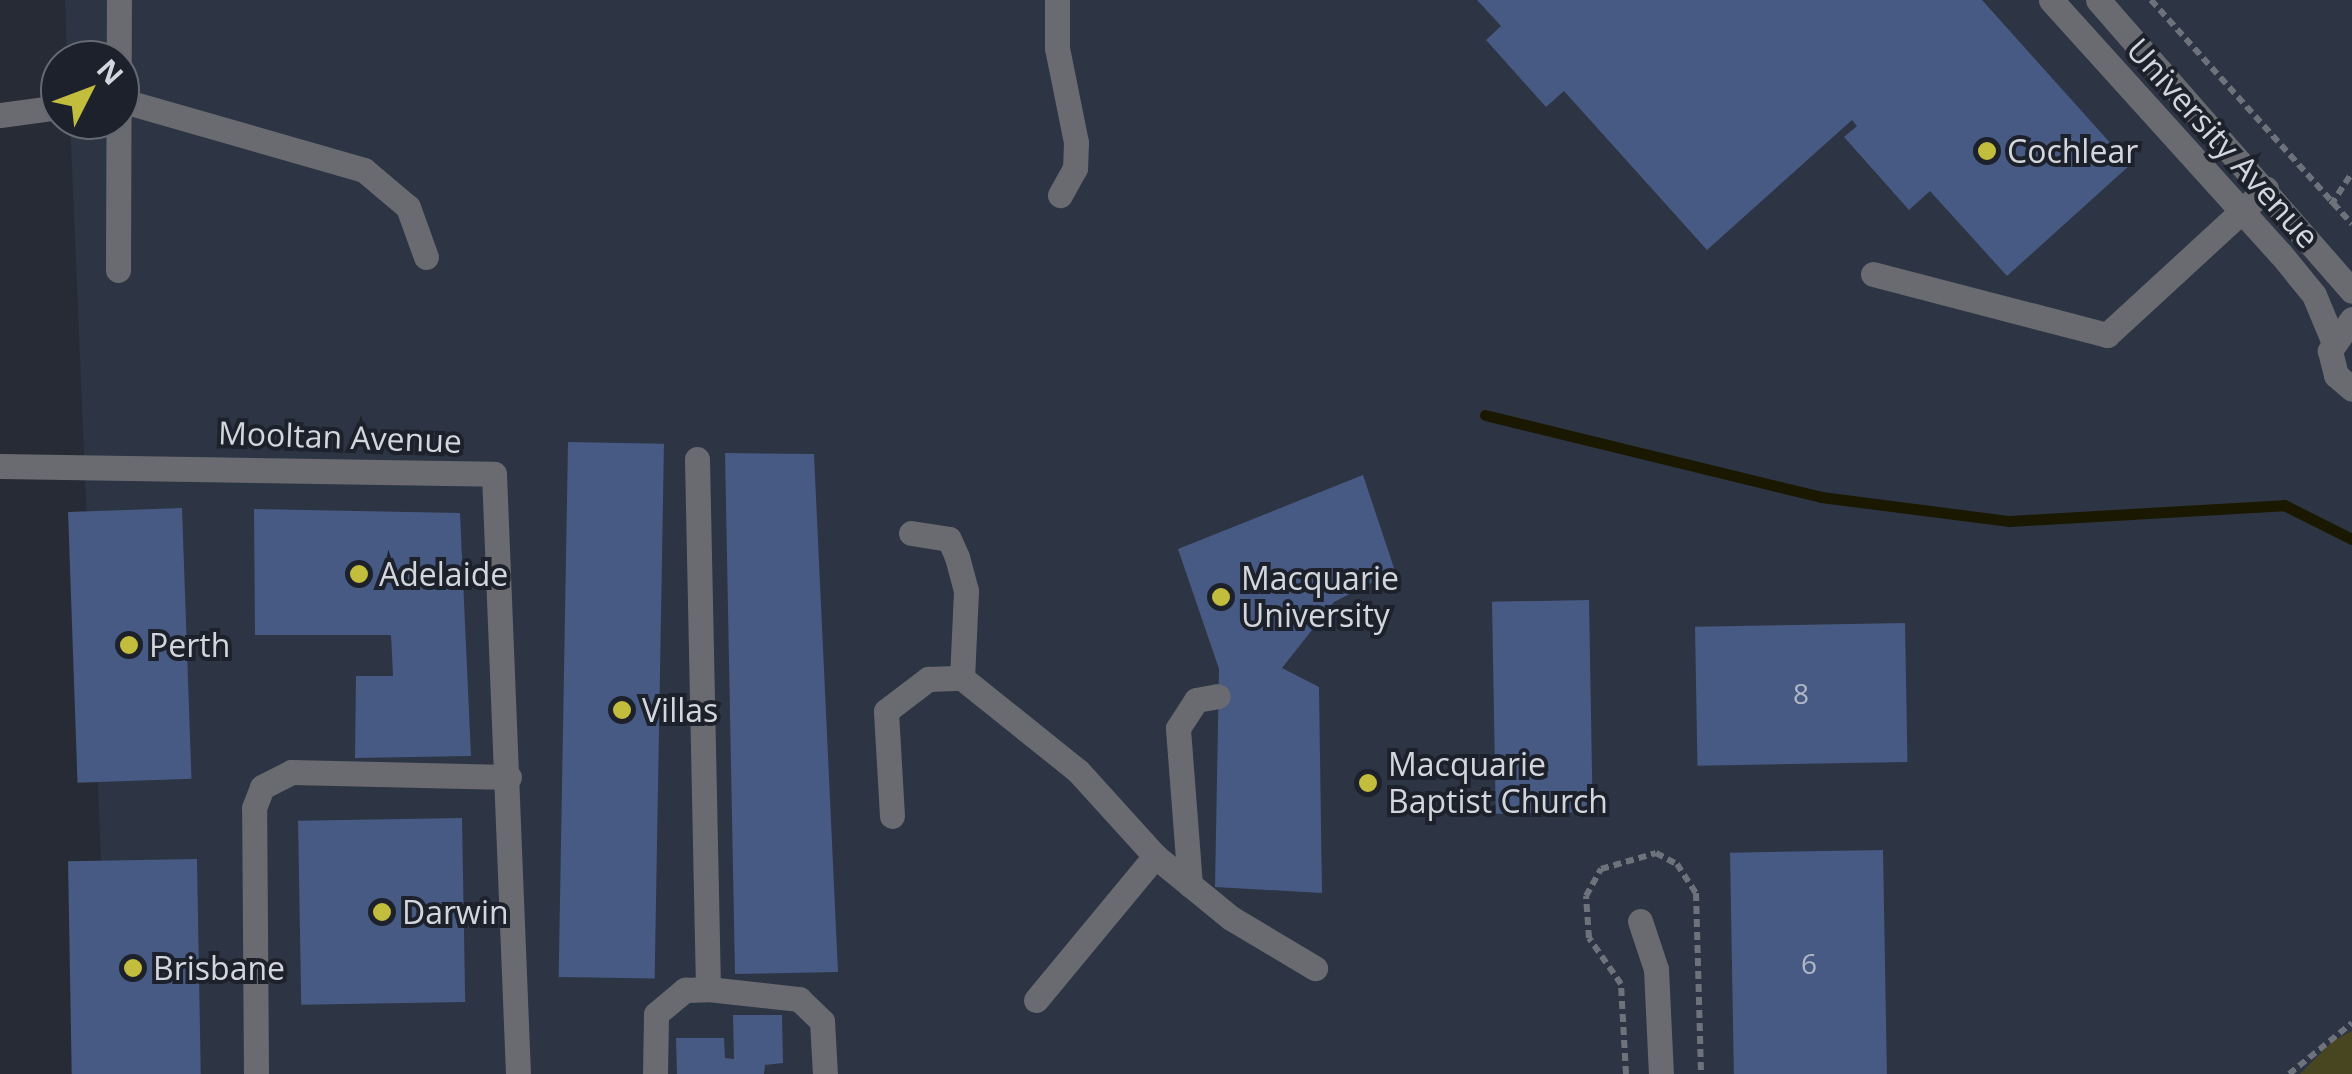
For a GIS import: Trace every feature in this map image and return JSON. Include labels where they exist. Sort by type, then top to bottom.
[{"type":"street","points":[[119,0],[120,40]]},
{"type":"street","points":[[1057,0],[1057,48],[1076,142],[1075,168],[1060,195]]},
{"type":"street","name":"University Avenue","points":[[2051,0],[2314,295],[2332,338],[2331,364],[2352,389]]},
{"type":"street","name":"University Avenue","points":[[2098,0],[2352,291]]},
{"type":"street","points":[[140,105],[364,170],[408,207],[426,257]]},
{"type":"street","points":[[0,115],[40,110]]},
{"type":"street","points":[[118,270],[120,140]]},
{"type":"street","points":[[1873,274],[2107,335],[2266,189]]},
{"type":"street","points":[[2332,338],[2352,319]]},
{"type":"street","points":[[696,459],[708,990]]},
{"type":"street","name":"Mooltan Avenue","points":[[0,466],[494,474],[518,1074]]},
{"type":"street","points":[[911,533],[949,539],[957,557],[966,590],[962,678]]},
{"type":"street","points":[[892,816],[886,711],[928,679],[962,678],[1078,771],[1156,856],[1190,885],[1315,968]]},
{"type":"street","points":[[1190,885],[1178,728],[1196,700],[1218,696]]},
{"type":"street","points":[[256,1074],[254,832],[262,787],[291,772],[509,778]]},
{"type":"street","points":[[1036,1000],[1156,856]]},
{"type":"street","points":[[1640,922],[1656,969],[1661,1074]]},
{"type":"street","points":[[656,1074],[656,1014],[686,990],[800,999],[822,1021],[825,1074]]},
{"type":"path","points":[[2151,0],[2352,224]]},
{"type":"path","points":[[2331,205],[2352,174]]},
{"type":"path","points":[[1626,1074],[1620,984],[1589,938],[1586,896],[1602,869],[1656,854],[1677,864],[1696,892],[1702,1074]]},
{"type":"path","points":[[2289,1074],[2352,1023]]},
{"type":"shaded area","name":"Macquarie University","points":[[65,0],[2352,0],[2352,1074],[110,1074],[71,140],[140,140],[140,40],[66,40]]},
{"type":"shaded area","points":[[2352,1031],[2352,1074],[2300,1074],[2333,1041]]},
{"type":"building","name":"Cochlear","points":[[1477,0],[1982,0],[2130,165],[2007,276],[1930,191],[1909,210],[1844,137],[1857,126],[1852,120],[1707,250],[1564,91],[1546,107],[1486,40],[1501,26]]},
{"type":"building","name":"Villas","points":[[568,442],[664,444],[655,979],[559,977]]},
{"type":"building","name":"Villas","points":[[725,453],[814,454],[838,972],[735,974]]},
{"type":"building","points":[[1363,475],[1395,571],[1334,602],[1282,668],[1319,687],[1322,893],[1215,887],[1219,669],[1178,549]]},
{"type":"building","name":"Perth","points":[[182,508],[191,779],[78,783],[68,512]]},
{"type":"building","name":"Adelaide","points":[[254,509],[460,513],[471,756],[355,758],[356,676],[393,676],[391,635],[255,635]]},
{"type":"building","points":[[1589,600],[1593,812],[1496,814],[1492,602]]},
{"type":"building","points":[[1905,623],[1907,762],[1697,766],[1695,627]]},
{"type":"building","name":"Darwin","points":[[462,818],[465,1002],[301,1005],[298,821]]},
{"type":"building","points":[[1883,850],[1887,1074],[1734,1074],[1730,853]]},
{"type":"building","name":"Brisbane","points":[[197,859],[201,1074],[72,1074],[68,861]]},
{"type":"building","points":[[733,1015],[782,1015],[783,1063],[765,1065],[764,1074],[677,1074],[676,1038],[724,1038],[725,1058],[734,1059]]},
{"type":"waterway","points":[[1485,415],[1821,497],[2009,521],[2284,505],[2352,539]]},
{"type":"place","name":"Cochlear","points":[[1987,151]]},
{"type":"place","name":"Adelaide","points":[[359,574]]},
{"type":"place","name":"Macquarie University","points":[[1221,597]]},
{"type":"place","name":"Perth","points":[[129,645]]},
{"type":"place","name":"Villas","points":[[622,710]]},
{"type":"place","name":"Macquarie Baptist Church","points":[[1368,783]]},
{"type":"place","name":"Darwin","points":[[382,912]]},
{"type":"place","name":"Brisbane","points":[[133,968]]}]
